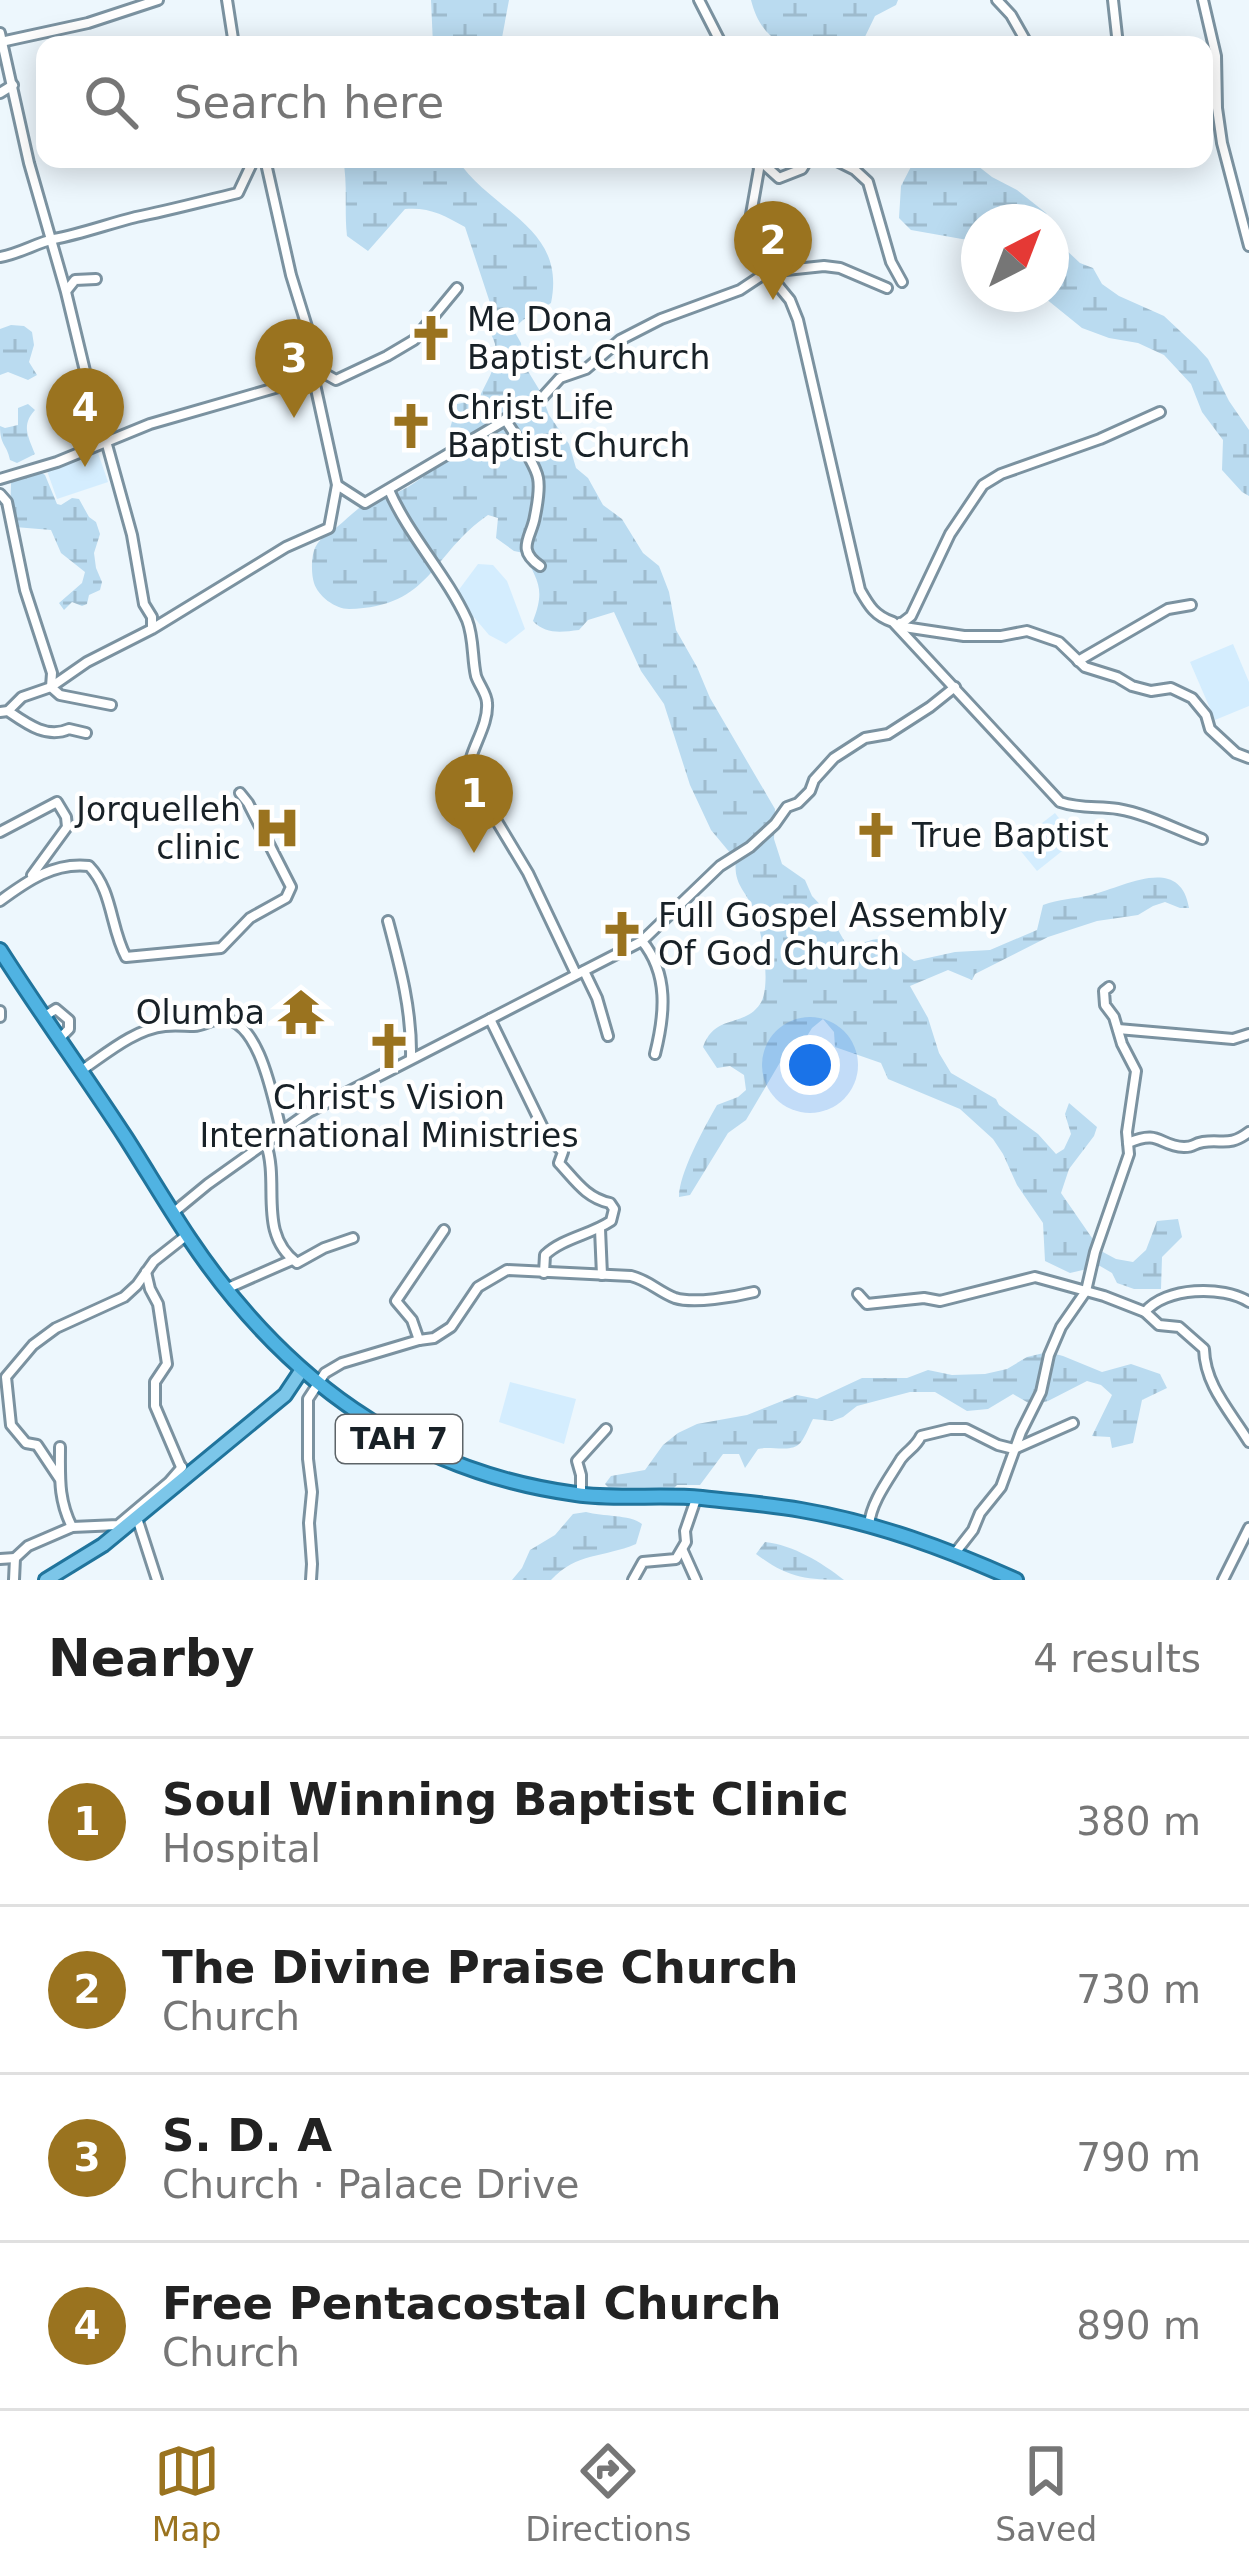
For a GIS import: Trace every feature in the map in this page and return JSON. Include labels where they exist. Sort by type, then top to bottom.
[{"type":"highway","name":"TAH 7","points":[[0,950],[226,1289],[301,1371],[362,1418],[411,1446],[480,1474],[581,1495],[697,1498],[801,1510],[956,1553],[1013,1580]]},
{"type":"main road","points":[[53,1578],[137,1518],[184,1471],[285,1395],[301,1371]]},
{"type":"street","points":[[152,629],[131,535],[29,163],[1,39],[88,23],[158,0]]},
{"type":"street","points":[[227,0],[231,36]]},
{"type":"street","points":[[699,0],[717,36]]},
{"type":"street","points":[[997,0],[1023,36]]},
{"type":"street","points":[[1113,0],[1117,36]]},
{"type":"street","points":[[1203,0],[1211,36]]},
{"type":"street","points":[[1213,43],[1222,143],[1249,246]]},
{"type":"street","points":[[0,93],[13,85]]},
{"type":"street","points":[[0,257],[52,239],[238,193],[250,168]]},
{"type":"street","points":[[86,733],[34,729],[4,711],[286,547],[329,528],[337,485],[311,366],[308,329],[267,168]]},
{"type":"street","points":[[759,168],[750,220],[767,272],[790,300],[798,320],[860,590],[870,609],[904,626],[964,636],[1027,632],[1059,642],[1085,667],[1132,686],[1150,691],[1172,688],[1192,698],[1210,729],[1247,759]]},
{"type":"street","points":[[767,168],[779,178],[803,168]]},
{"type":"street","points":[[851,168],[868,182],[891,262],[902,282]]},
{"type":"street","points":[[337,485],[365,503],[541,400],[560,378],[586,369],[620,340],[740,290],[767,272],[840,268],[887,288]]},
{"type":"street","points":[[66,292],[75,280],[97,279]]},
{"type":"street","points":[[311,366],[336,380],[387,356],[414,340],[457,288]]},
{"type":"street","points":[[3,478],[57,462],[150,424],[296,382],[311,366]]},
{"type":"street","points":[[898,622],[910,616],[950,534],[983,485],[1160,412]]},
{"type":"street","points":[[506,419],[538,476],[536,516],[526,538],[531,560],[540,566]]},
{"type":"street","points":[[389,490],[467,621],[476,677],[488,701],[469,775],[597,998],[608,1036]]},
{"type":"street","points":[[0,494],[7,502],[25,590],[52,674],[51,687]]},
{"type":"street","points":[[1078,661],[1168,609],[1191,605]]},
{"type":"street","points":[[898,622],[1060,802],[1136,813],[1202,839]]},
{"type":"street","points":[[51,687],[60,695],[112,705]]},
{"type":"street","points":[[174,1212],[281,1131],[338,1096],[642,940],[720,866],[775,824],[787,806],[811,791],[814,780],[834,758],[866,738],[888,734],[955,687]]},
{"type":"street","points":[[27,880],[60,867],[89,866],[103,883],[126,957],[220,948],[250,918],[286,898],[290,887],[240,793]]},
{"type":"street","points":[[0,832],[57,802],[68,826],[27,880],[0,902]]},
{"type":"street","points":[[388,920],[402,968],[411,1058]]},
{"type":"street","points":[[642,940],[661,974],[663,1006],[655,1054]]},
{"type":"street","points":[[956,1553],[1001,1487],[1041,1393],[1049,1355],[1086,1291],[1129,1154],[1136,1070],[1105,1005],[1109,987]]},
{"type":"street","points":[[82,1070],[124,1041],[160,1026],[200,1027],[228,1019],[259,1053],[281,1131]]},
{"type":"street","points":[[490,1019],[547,1136],[562,1152],[559,1162],[577,1185],[614,1209],[611,1221],[600,1228],[553,1247],[545,1255],[544,1274]]},
{"type":"street","points":[[1118,1029],[1233,1039],[1249,1034]]},
{"type":"street","points":[[1128,1142],[1155,1136],[1190,1147],[1201,1142],[1221,1144],[1249,1132]]},
{"type":"street","points":[[266,1144],[274,1180],[269,1207],[273,1226],[292,1260],[298,1263],[353,1238]]},
{"type":"street","points":[[600,1228],[602,1276]]},
{"type":"street","points":[[419,1340],[412,1320],[396,1301],[444,1229]]},
{"type":"street","points":[[58,1478],[37,1445],[26,1443],[11,1425],[6,1377],[33,1345],[56,1328],[124,1298],[187,1235]]},
{"type":"street","points":[[226,1289],[292,1260]]},
{"type":"street","points":[[311,1580],[308,1399],[325,1373],[342,1363],[434,1338],[458,1320],[470,1296],[507,1270],[632,1276],[677,1299],[754,1292]]},
{"type":"street","points":[[0,1559],[15,1558],[28,1546],[72,1527],[118,1525],[184,1471],[155,1406],[155,1382],[167,1364],[158,1304],[146,1271]]},
{"type":"street","points":[[858,1294],[868,1304],[924,1298],[940,1301],[1035,1277],[1145,1312],[1159,1325],[1179,1327],[1204,1349],[1217,1396],[1249,1442]]},
{"type":"street","points":[[1145,1312],[1154,1301],[1176,1293],[1238,1295],[1249,1302]]},
{"type":"street","points":[[869,1526],[871,1509],[904,1454],[916,1447],[921,1436],[966,1429],[1014,1449],[1073,1423]]},
{"type":"street","points":[[581,1495],[577,1461],[606,1430]]},
{"type":"street","points":[[60,1447],[62,1505],[72,1527]]},
{"type":"street","points":[[633,1580],[643,1562],[676,1559],[686,1542],[685,1531],[697,1498]]},
{"type":"street","points":[[137,1518],[158,1580]]},
{"type":"street","points":[[1223,1580],[1249,1528]]},
{"type":"street","points":[[683,1550],[696,1580]]},
{"type":"street","points":[[14,1580],[15,1558]]},
{"type":"shaded area","points":[[97,450],[108,482],[57,499],[46,468]]},
{"type":"shaded area","points":[[478,564],[493,565],[507,581],[525,629],[506,644],[489,635],[455,595]]},
{"type":"shaded area","points":[[1233,644],[1249,682],[1249,706],[1215,720],[1190,662]]},
{"type":"shaded area","points":[[1055,813],[1076,840],[1037,871],[1015,844]]},
{"type":"shaded area","points":[[510,1382],[576,1399],[564,1444],[499,1422]]},
{"type":"green space","points":[[431,0],[509,0],[502,36],[433,36]]},
{"type":"green space","points":[[751,0],[898,0],[875,16],[865,36],[771,36]]},
{"type":"green space","points":[[344,168],[464,168],[537,238],[548,255],[553,277],[551,303],[513,329],[521,343],[523,363],[569,444],[576,468],[588,478],[603,505],[622,519],[643,553],[659,566],[676,630],[775,809],[774,839],[782,864],[805,880],[846,944],[882,939],[914,961],[990,950],[1037,930],[1043,905],[1049,903],[1148,878],[1174,882],[1183,891],[1189,908],[1165,902],[1138,915],[1097,921],[1048,937],[975,974],[972,980],[948,970],[910,986],[951,1073],[996,1099],[1056,1154],[1071,1134],[1065,1114],[1069,1103],[1097,1127],[1069,1169],[1061,1193],[1101,1251],[1133,1262],[1146,1250],[1157,1221],[1178,1219],[1182,1237],[1162,1257],[1161,1289],[1134,1289],[1117,1283],[1100,1266],[1070,1273],[1045,1261],[1043,1223],[993,1139],[960,1109],[888,1079],[881,1063],[835,1047],[834,1032],[823,1019],[799,1049],[782,1059],[746,1120],[728,1133],[690,1195],[679,1197],[688,1163],[717,1105],[746,1090],[744,1075],[730,1066],[717,1068],[703,1047],[715,1029],[746,1016],[764,996],[757,920],[738,882],[736,860],[711,830],[690,785],[664,704],[641,671],[614,612],[588,620],[579,630],[554,632],[533,621],[539,600],[536,578],[524,553],[496,538],[498,518],[488,515],[469,530],[428,576],[398,599],[349,609],[328,601],[316,588],[312,564],[318,543],[361,506],[408,487],[436,464],[448,450],[457,404],[478,400],[496,359],[491,334],[495,318],[465,227],[436,213],[405,209],[368,251],[347,236]]},
{"type":"green space","points":[[910,168],[980,168],[1035,204],[961,204],[961,239],[911,230],[899,218],[901,186]]},
{"type":"green space","points":[[1069,253],[1093,268],[1102,284],[1119,296],[1164,316],[1208,359],[1249,430],[1249,496],[1222,470],[1223,440],[1202,412],[1191,384],[1164,355],[1082,328],[1062,312],[1069,312]]},
{"type":"green space","points":[[11,325],[32,332],[29,362],[37,375],[28,380],[8,372],[0,375],[0,329]]},
{"type":"green space","points":[[28,404],[35,410],[27,426],[35,454],[17,463],[10,460],[0,426],[18,425],[18,408]]},
{"type":"green space","points":[[39,471],[57,504],[79,499],[100,534],[94,553],[100,590],[82,606],[72,602],[64,610],[59,603],[82,583],[85,572],[61,553],[51,530],[15,527],[10,519],[11,483],[19,475]]},
{"type":"green space","points":[[1048,1352],[1102,1372],[1131,1364],[1160,1374],[1167,1388],[1142,1400],[1133,1443],[1112,1448],[1110,1437],[1092,1436],[1112,1395],[1087,1381],[1032,1405],[1013,1394],[988,1409],[967,1411],[935,1392],[910,1392],[857,1406],[832,1421],[813,1419],[798,1445],[758,1449],[745,1468],[739,1454],[723,1454],[700,1485],[677,1485],[671,1491],[619,1498],[605,1484],[611,1476],[645,1470],[663,1445],[697,1424],[747,1415],[797,1395],[817,1399],[862,1378],[907,1378],[928,1370],[985,1374]]},
{"type":"green space","points":[[586,1512],[642,1524],[636,1544],[581,1560],[551,1580],[512,1580],[530,1550],[555,1535],[573,1514]]},
{"type":"green space","points":[[765,1542],[806,1555],[844,1580],[788,1573],[756,1554]]},
{"type":"place","name":"The Divine Praise Church","points":[[773,300]]},
{"type":"place","name":"Me Dona Baptist Church","points":[[431,338]]},
{"type":"place","name":"S. D. A","points":[[294,418]]},
{"type":"place","name":"Christ Life Baptist Church","points":[[411,426]]},
{"type":"place","name":"Free Pentacostal Church","points":[[85,467]]},
{"type":"place","name":"Jorquelleh clinic","points":[[277,828]]},
{"type":"place","name":"True Baptist","points":[[876,835]]},
{"type":"place","name":"Soul Winning Baptist Clinic","points":[[474,853]]},
{"type":"place","name":"Full Gospel Assembly Of God Church","points":[[622,934]]},
{"type":"place","name":"Olumba","points":[[301,1012]]},
{"type":"place","name":"Christ's Vision International Ministries","points":[[389,1046]]}]
